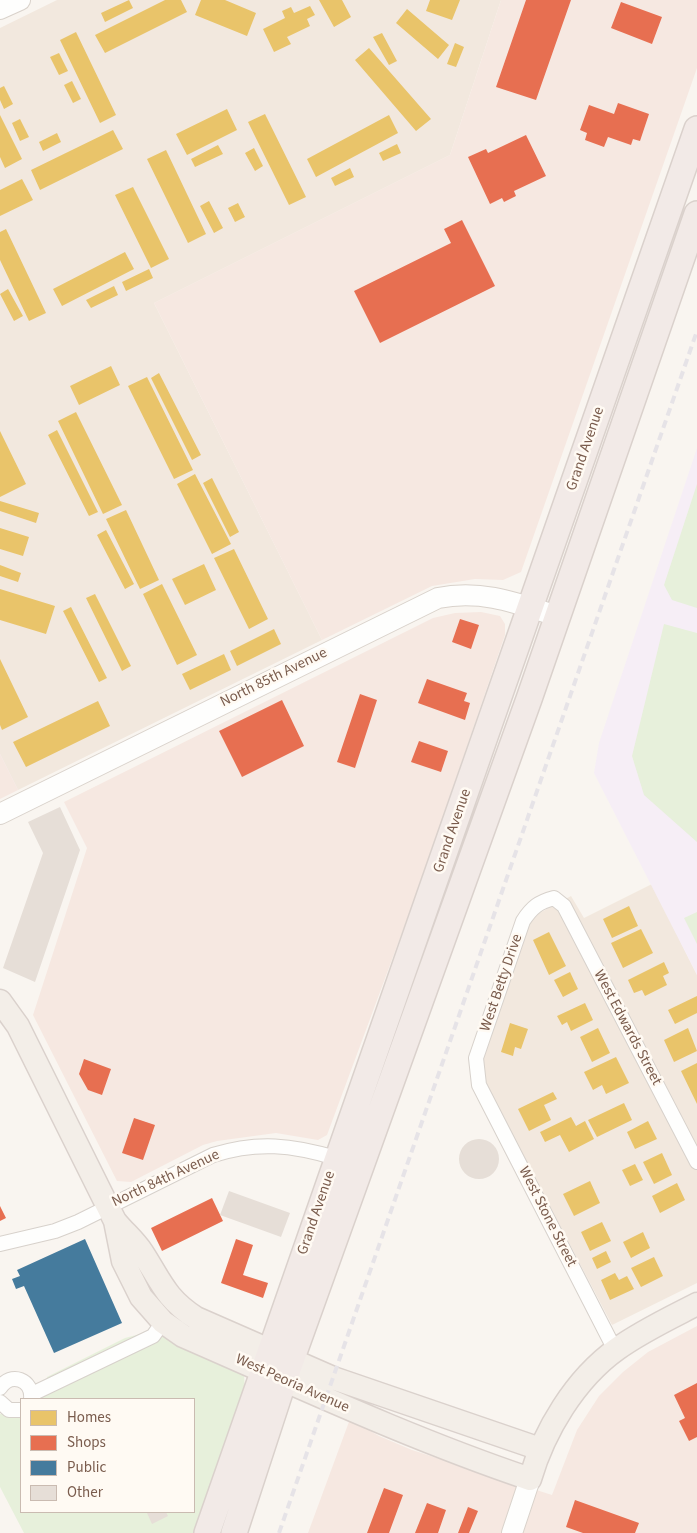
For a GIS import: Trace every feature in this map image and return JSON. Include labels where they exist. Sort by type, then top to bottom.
[{"type":"highway","name":"Grand Avenue","points":[[234,1533],[277,1365],[336,1158],[531,608],[697,129]]},
{"type":"highway","name":"Grand Avenue","points":[[207,1533],[277,1365],[420,1006],[697,214]]},
{"type":"highway","points":[[619,352],[644,364]]},
{"type":"highway","points":[[393,997],[420,1006]]},
{"type":"main road","name":"West Peoria Avenue","points":[[0,1001],[18,1026],[111,1214],[123,1261],[141,1296],[163,1322],[184,1336],[277,1365],[333,1378],[535,1464]]},
{"type":"main road","name":"West Peoria Avenue","points":[[111,1214],[141,1251],[153,1274],[179,1307],[196,1318],[374,1420],[535,1464]]},
{"type":"main road","points":[[535,1464],[580,1385],[598,1364],[615,1350],[648,1329],[697,1304]]},
{"type":"street","points":[[0,10],[20,0]]},
{"type":"street","name":"North 85th Avenue","points":[[0,814],[426,602],[453,595],[483,594],[557,616]]},
{"type":"street","name":"West Betty Drive","points":[[479,1085],[476,1058],[523,921],[531,909],[541,902],[554,898]]},
{"type":"street","name":"West Edwards Street","points":[[554,898],[564,906],[697,1162]]},
{"type":"street","name":"West Stone Street","points":[[479,1085],[615,1350]]},
{"type":"street","name":"North 84th Avenue","points":[[0,1244],[55,1231],[111,1214],[213,1155],[235,1148],[272,1145],[314,1151],[336,1158]]},
{"type":"street","points":[[0,1388],[8,1380],[18,1378],[27,1384],[32,1396],[153,1336],[163,1322]]},
{"type":"street","points":[[0,1403],[9,1410],[20,1410]]},
{"type":"street","points":[[512,1533],[535,1464]]},
{"type":"shaded area","points":[[57,0],[501,0],[450,155],[154,303],[322,640],[18,790],[0,754],[0,28]]},
{"type":"shaded area","points":[[501,0],[697,0],[697,68],[521,572],[503,580],[475,579],[432,586],[322,640],[154,303],[450,155]]},
{"type":"shaded area","points":[[697,448],[697,975],[594,773],[599,743]]},
{"type":"shaded area","points":[[481,612],[500,616],[505,624],[505,635],[420,884],[327,1135],[318,1140],[276,1133],[217,1141],[203,1145],[131,1182],[117,1181],[33,1015],[87,848],[64,802],[433,618],[455,613]]},
{"type":"shaded area","points":[[0,754],[18,790],[0,799]]},
{"type":"shaded area","points":[[652,884],[697,975],[697,1283],[612,1325],[489,1090],[483,1073],[483,1056],[527,925],[534,916],[571,896],[584,918]]},
{"type":"shaded area","points":[[697,1326],[697,1533],[308,1533],[350,1419],[379,1436],[412,1450],[552,1495],[577,1430],[599,1396],[623,1372],[648,1352]]},
{"type":"green space","points":[[697,484],[697,608],[672,600],[664,585]]},
{"type":"green space","points":[[664,624],[697,633],[697,842],[644,795],[632,756]]},
{"type":"green space","points":[[697,912],[697,944],[684,918]]},
{"type":"green space","points":[[155,1330],[244,1375],[245,1389],[196,1533],[24,1533],[0,1487],[0,1414],[20,1413],[20,1513],[195,1513],[195,1398],[42,1398],[47,1377],[125,1338]]},
{"type":"building: Homes","points":[[129,0],[133,8],[105,22],[101,13]]},
{"type":"building: Homes","points":[[165,0],[181,0],[187,12],[105,53],[95,35]]},
{"type":"building: Homes","points":[[201,0],[225,0],[256,13],[247,36],[195,15]]},
{"type":"building: Homes","points":[[319,0],[342,0],[351,17],[334,27]]},
{"type":"building: Homes","points":[[430,0],[460,0],[452,20],[426,11]]},
{"type":"building: Homes","points":[[310,6],[315,15],[307,19],[310,26],[287,37],[291,44],[274,52],[263,29],[285,18],[282,11],[291,7],[294,13]]},
{"type":"building: Homes","points":[[407,9],[449,45],[438,59],[396,23]]},
{"type":"building: Homes","points":[[76,32],[116,115],[100,123],[60,40]]},
{"type":"building: Homes","points":[[382,33],[397,61],[389,65],[373,37]]},
{"type":"building: Homes","points":[[455,43],[464,47],[456,67],[447,64]]},
{"type":"building: Homes","points":[[369,48],[431,119],[416,131],[355,60]]},
{"type":"building: Homes","points":[[59,53],[68,71],[59,75],[50,57]]},
{"type":"building: Homes","points":[[72,81],[81,99],[73,103],[64,85]]},
{"type":"building: Homes","points":[[4,86],[13,104],[4,109],[0,100],[0,88]]},
{"type":"building: Homes","points":[[227,109],[237,130],[187,155],[176,134]]},
{"type":"building: Homes","points":[[265,114],[306,197],[289,205],[248,122]]},
{"type":"building: Homes","points":[[0,115],[22,159],[5,168],[0,157]]},
{"type":"building: Homes","points":[[389,115],[398,133],[316,177],[307,159]]},
{"type":"building: Homes","points":[[20,119],[29,137],[20,141],[12,123]]},
{"type":"building: Homes","points":[[113,130],[123,149],[40,190],[31,170]]},
{"type":"building: Homes","points":[[57,133],[61,142],[43,151],[39,142]]},
{"type":"building: Homes","points":[[397,144],[401,153],[383,161],[379,153]]},
{"type":"building: Homes","points":[[218,145],[223,154],[195,167],[191,159]]},
{"type":"building: Homes","points":[[254,148],[263,166],[255,171],[245,153]]},
{"type":"building: Homes","points":[[166,150],[206,234],[188,243],[147,159]]},
{"type":"building: Homes","points":[[350,168],[354,177],[335,186],[331,178]]},
{"type":"building: Homes","points":[[22,179],[33,200],[0,216],[0,190]]},
{"type":"building: Homes","points":[[133,187],[169,259],[151,268],[115,195]]},
{"type":"building: Homes","points":[[209,201],[223,228],[214,233],[200,206]]},
{"type":"building: Homes","points":[[238,203],[245,217],[235,222],[228,208]]},
{"type":"building: Homes","points":[[6,229],[46,313],[29,321],[0,260],[0,232]]},
{"type":"building: Homes","points":[[125,252],[134,269],[62,306],[53,289]]},
{"type":"building: Homes","points":[[149,269],[153,278],[126,291],[122,282]]},
{"type":"building: Homes","points":[[114,286],[118,295],[91,308],[86,300]]},
{"type":"building: Homes","points":[[8,289],[23,316],[14,321],[0,294]]},
{"type":"building: Homes","points":[[111,366],[120,385],[79,405],[70,386]]},
{"type":"building: Homes","points":[[159,373],[201,455],[192,460],[151,378]]},
{"type":"building: Homes","points":[[147,377],[193,470],[174,479],[128,386]]},
{"type":"building: Homes","points":[[76,412],[122,505],[103,514],[58,421]]},
{"type":"building: Homes","points":[[57,430],[98,512],[89,516],[48,435]]},
{"type":"building: Homes","points":[[0,431],[26,484],[0,497]]},
{"type":"building: Homes","points":[[195,474],[231,544],[212,554],[177,484]]},
{"type":"building: Homes","points":[[212,478],[239,532],[230,537],[203,483]]},
{"type":"building: Homes","points":[[0,501],[39,513],[36,523],[0,511]]},
{"type":"building: Homes","points":[[126,510],[159,580],[140,589],[106,519]]},
{"type":"building: Homes","points":[[0,528],[29,537],[23,556],[0,549]]},
{"type":"building: Homes","points":[[106,530],[134,584],[125,589],[97,535]]},
{"type":"building: Homes","points":[[234,549],[268,619],[249,629],[214,558]]},
{"type":"building: Homes","points":[[204,564],[216,590],[185,605],[172,579]]},
{"type":"building: Homes","points":[[0,565],[21,573],[18,582],[0,576]]},
{"type":"building: Homes","points":[[162,584],[197,655],[177,665],[143,594]]},
{"type":"building: Homes","points":[[0,589],[55,606],[46,634],[0,620]]},
{"type":"building: Homes","points":[[95,594],[131,666],[122,671],[86,598]]},
{"type":"building: Homes","points":[[71,607],[107,678],[99,682],[63,611]]},
{"type":"building: Homes","points":[[274,629],[281,644],[237,666],[230,651]]},
{"type":"building: Homes","points":[[224,654],[231,670],[190,690],[182,674]]},
{"type":"building: Homes","points":[[0,659],[28,717],[2,730],[0,725]]},
{"type":"building: Homes","points":[[98,701],[110,726],[26,767],[13,742]]},
{"type":"building: Homes","points":[[629,906],[638,926],[612,938],[603,919]]},
{"type":"building: Homes","points":[[641,929],[653,953],[623,968],[611,943]]},
{"type":"building: Homes","points":[[549,932],[566,966],[549,975],[533,940]]},
{"type":"building: Homes","points":[[664,962],[669,973],[663,976],[667,985],[645,996],[642,990],[634,993],[628,980]]},
{"type":"building: Homes","points":[[570,972],[578,989],[563,997],[554,980]]},
{"type":"building: Homes","points":[[697,996],[697,1013],[675,1024],[668,1010]]},
{"type":"building: Homes","points":[[585,1003],[593,1020],[571,1031],[567,1022],[562,1025],[557,1016]]},
{"type":"building: Homes","points":[[510,1023],[528,1029],[521,1049],[515,1047],[513,1056],[501,1052]]},
{"type":"building: Homes","points":[[598,1028],[610,1053],[592,1062],[580,1037]]},
{"type":"building: Homes","points":[[688,1028],[697,1051],[674,1062],[664,1040]]},
{"type":"building: Homes","points":[[616,1057],[629,1083],[606,1094],[602,1085],[593,1090],[584,1072]]},
{"type":"building: Homes","points":[[697,1063],[697,1104],[681,1071]]},
{"type":"building: Homes","points":[[553,1092],[557,1099],[544,1105],[551,1120],[529,1131],[518,1109]]},
{"type":"building: Homes","points":[[624,1103],[632,1120],[597,1137],[588,1120]]},
{"type":"building: Homes","points":[[571,1117],[576,1126],[585,1121],[594,1139],[569,1152],[560,1135],[545,1142],[540,1132]]},
{"type":"building: Homes","points":[[648,1121],[657,1139],[635,1149],[627,1132]]},
{"type":"building: Homes","points":[[662,1153],[672,1175],[654,1184],[643,1162]]},
{"type":"building: Homes","points":[[635,1164],[643,1180],[630,1186],[622,1170]]},
{"type":"building: Homes","points":[[590,1181],[600,1203],[574,1216],[563,1194]]},
{"type":"building: Homes","points":[[677,1183],[685,1200],[660,1213],[652,1196]]},
{"type":"building: Homes","points":[[602,1222],[611,1241],[590,1251],[581,1232]]},
{"type":"building: Homes","points":[[643,1232],[650,1248],[631,1258],[623,1242]]},
{"type":"building: Homes","points":[[606,1251],[611,1262],[597,1269],[592,1258]]},
{"type":"building: Homes","points":[[654,1257],[663,1276],[641,1287],[631,1268]]},
{"type":"building: Homes","points":[[615,1273],[619,1280],[627,1276],[634,1289],[610,1300],[601,1280]]},
{"type":"building: Shops","points":[[526,0],[571,0],[536,100],[496,87]]},
{"type":"building: Shops","points":[[621,2],[662,17],[652,44],[611,28]]},
{"type":"building: Shops","points":[[618,103],[649,114],[640,141],[633,139],[631,145],[608,137],[604,147],[585,140],[587,133],[580,130],[589,105],[614,114]]},
{"type":"building: Shops","points":[[526,135],[546,176],[514,191],[516,196],[504,202],[502,198],[490,204],[468,157],[486,149],[488,153]]},
{"type":"building: Shops","points":[[462,220],[495,286],[380,343],[354,291],[451,243],[444,229]]},
{"type":"building: Shops","points":[[460,619],[479,625],[471,649],[452,642]]},
{"type":"building: Shops","points":[[427,679],[467,693],[464,701],[470,703],[465,720],[418,703]]},
{"type":"building: Shops","points":[[360,694],[377,700],[355,768],[337,762]]},
{"type":"building: Shops","points":[[282,700],[304,746],[242,777],[219,731]]},
{"type":"building: Shops","points":[[419,741],[448,751],[441,772],[411,762]]},
{"type":"building: Shops","points":[[84,1059],[111,1069],[102,1095],[88,1090],[79,1074]]},
{"type":"building: Shops","points":[[134,1118],[155,1125],[143,1160],[122,1153]]},
{"type":"building: Shops","points":[[212,1198],[223,1221],[162,1251],[151,1228]]},
{"type":"building: Shops","points":[[0,1206],[6,1218],[0,1221]]},
{"type":"building: Shops","points":[[236,1239],[253,1245],[243,1275],[268,1283],[263,1298],[221,1283]]},
{"type":"building: Shops","points":[[697,1383],[697,1437],[689,1441],[679,1421],[685,1418],[674,1395]]},
{"type":"building: Shops","points":[[384,1488],[403,1495],[389,1533],[367,1533]]},
{"type":"building: Shops","points":[[575,1500],[639,1523],[635,1533],[583,1533],[566,1527]]},
{"type":"building: Shops","points":[[427,1503],[446,1510],[438,1533],[415,1533]]},
{"type":"building: Shops","points":[[468,1507],[478,1511],[469,1533],[458,1533]]},
{"type":"building: Public","points":[[85,1239],[122,1323],[54,1353],[24,1286],[16,1289],[12,1279],[20,1276],[17,1270]]},
{"type":"building: Other","points":[[60,807],[80,850],[35,982],[3,968],[43,853],[28,822]]},
{"type":"building: Other","points":[[483,1139],[490,1142],[496,1148],[499,1159],[498,1167],[490,1176],[483,1179],[475,1179],[468,1176],[460,1167],[459,1155],[462,1148],[471,1140]]},
{"type":"building: Other","points":[[229,1191],[290,1213],[281,1237],[220,1215]]},
{"type":"building: Other","points":[[147,1513],[166,1513],[168,1516],[152,1524]]},
{"type":"railway","points":[[279,1533],[697,331]]}]
